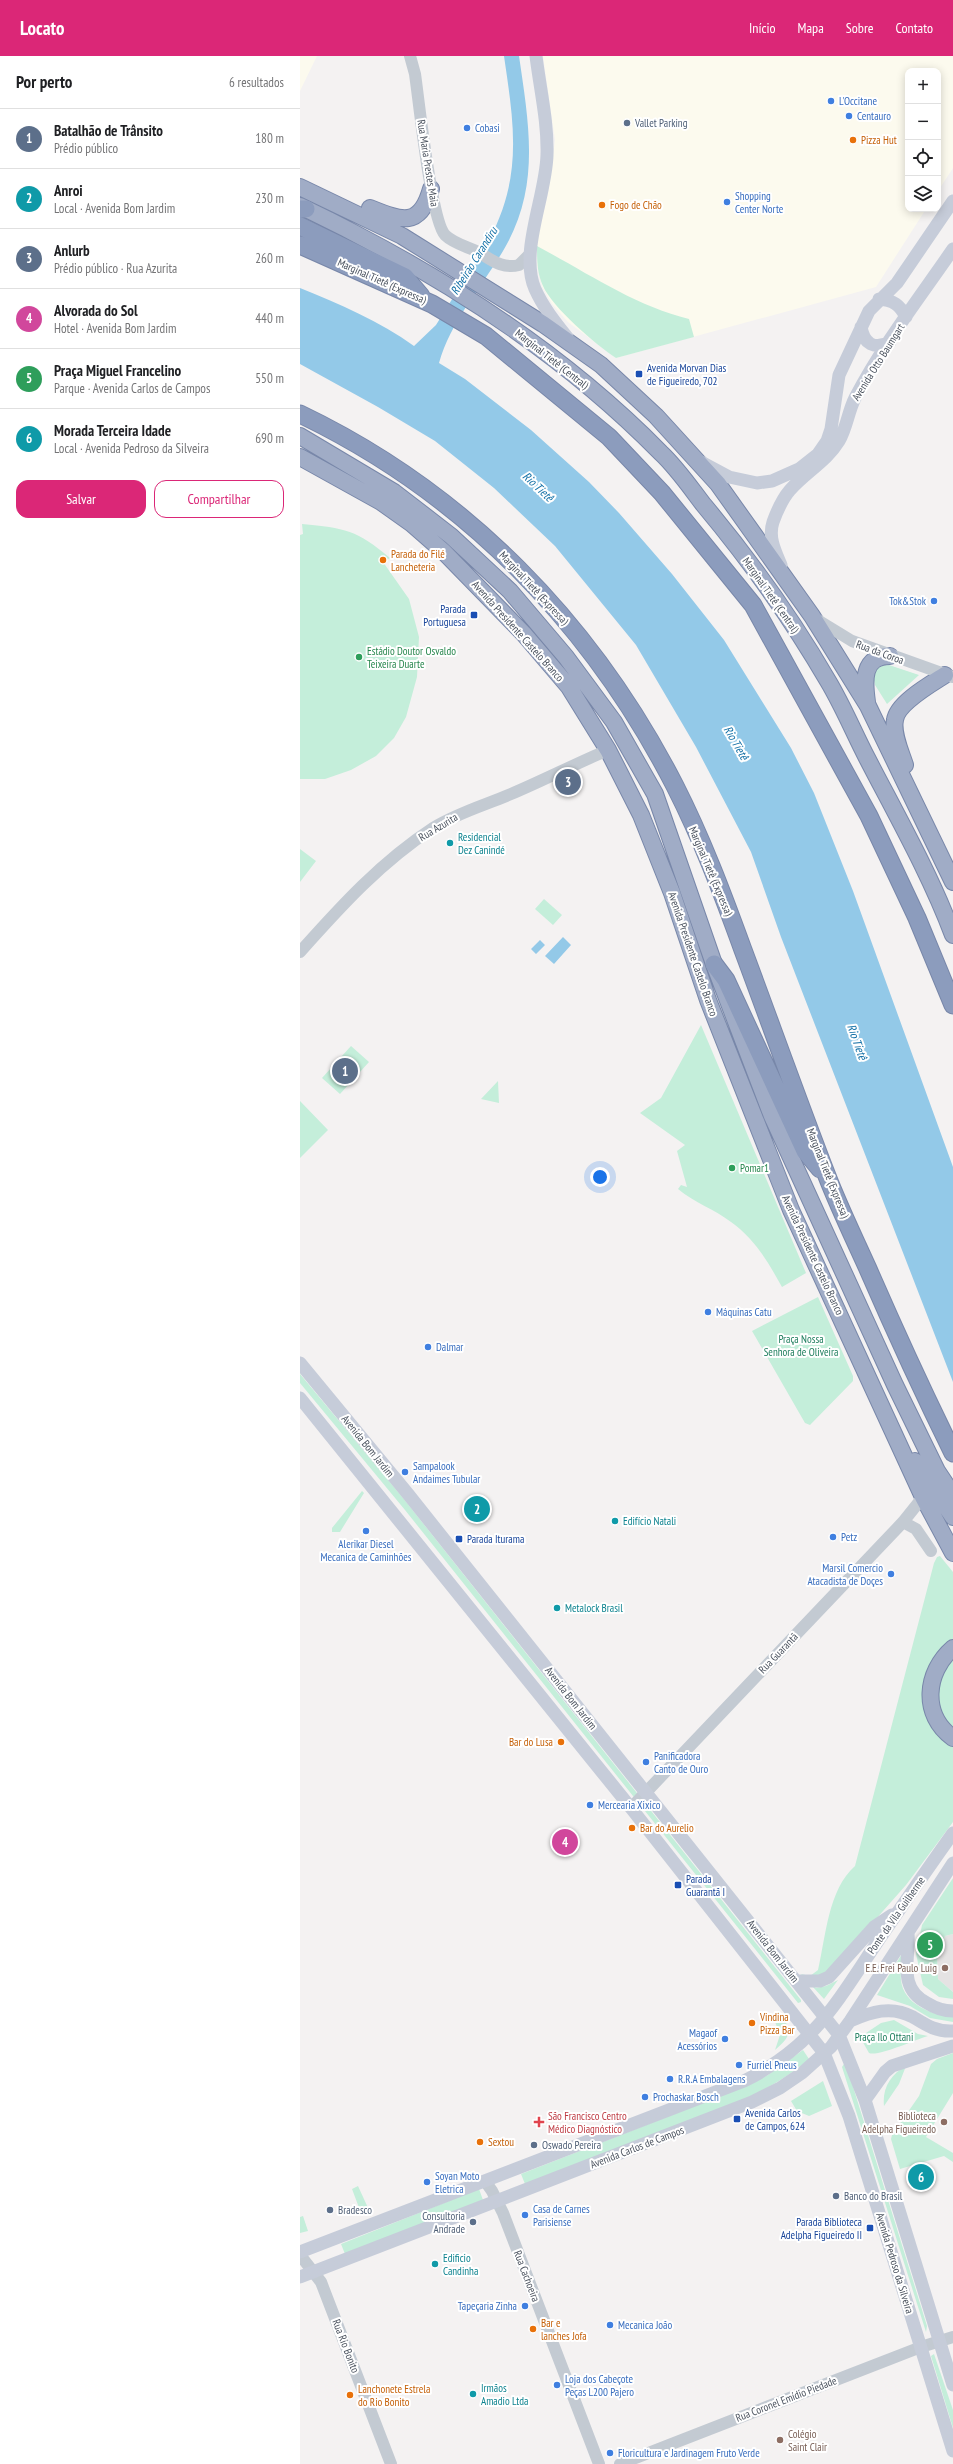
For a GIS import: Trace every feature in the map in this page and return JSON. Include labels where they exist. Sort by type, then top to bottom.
[{"type":"highway","points":[[300,178],[392,217],[404,220],[414,217],[422,211],[431,189]]},
{"type":"highway","points":[[300,187],[373,220],[443,260],[571,343],[623,384],[695,459],[718,484],[787,579],[868,706],[953,882]]},
{"type":"highway","name":"Marginal Tietê (Central)","points":[[302,208],[422,270],[503,320],[551,356],[608,403],[663,454],[724,529],[778,602],[829,682],[908,836],[953,936]]},
{"type":"highway","points":[[300,226],[405,277],[428,302]]},
{"type":"highway","name":"Marginal Tietê (Expressa)","points":[[300,245],[428,302],[486,336],[609,437],[662,493],[752,605],[760,619],[869,816],[917,918],[953,1005]]},
{"type":"highway","name":"Marginal Tietê (Expressa)","points":[[300,414],[367,448],[420,483],[481,533],[555,608],[616,684],[675,787],[718,881],[828,1179],[916,1379],[953,1453]]},
{"type":"highway","points":[[300,436],[394,492],[451,536],[510,591],[566,656],[614,722],[655,794],[714,964],[772,1116],[895,1385],[937,1471],[953,1495]]},
{"type":"highway","name":"Avenida Presidente Castelo Branco","points":[[300,457],[381,502],[412,524],[444,552],[523,633],[569,687],[608,750],[641,815],[672,893],[711,1007],[791,1210],[901,1445],[923,1497],[953,1553]]},
{"type":"highway","points":[[868,706],[865,684],[867,669],[876,658],[890,656]]},
{"type":"highway","points":[[916,803],[896,735],[895,720],[902,706],[950,673]]},
{"type":"highway","points":[[714,964],[726,980],[805,1151],[828,1179]]},
{"type":"highway","points":[[901,1445],[918,1466],[953,1517]]},
{"type":"highway","points":[[953,1648],[937,1667],[929,1691],[931,1708],[945,1732],[953,1738]]},
{"type":"main road","points":[[536,56],[546,132],[547,156],[545,179],[530,254],[530,264],[535,288],[546,309],[571,343]]},
{"type":"main road","name":"Avenida Otto Baumgart","points":[[695,459],[729,477],[757,483],[772,480],[799,469],[818,454],[827,441],[831,429],[839,375],[861,327],[879,299],[897,283],[953,201]]},
{"type":"main road","name":"Avenida Otto Baumgart","points":[[787,579],[773,546],[771,533],[773,522],[790,490],[830,454],[840,440],[855,399],[906,317],[953,249]]},
{"type":"main road","points":[[879,299],[889,299],[896,304],[906,317]]},
{"type":"main road","points":[[861,327],[863,337],[868,343],[883,346],[890,342]]},
{"type":"main road","name":"Avenida Bom Jardim","points":[[300,1363],[408,1494],[796,1981],[827,2017],[839,2035]]},
{"type":"main road","name":"Avenida Bom Jardim","points":[[300,1398],[630,1808],[824,2053]]},
{"type":"main road","name":"Ponte da Vila Guilherme","points":[[827,2017],[898,1911],[953,1833]]},
{"type":"main road","name":"Ponte da Vila Guilherme","points":[[850,2021],[953,1863]]},
{"type":"main road","points":[[796,1981],[816,1982],[829,1977],[874,1927],[898,1911]]},
{"type":"main road","points":[[908,1932],[906,1977],[910,1989],[931,2006],[953,2011]]},
{"type":"main road","points":[[850,2021],[874,2012],[891,2010],[913,2017],[934,2029],[953,2031]]},
{"type":"main road","name":"Avenida Carlos de Campos","points":[[300,2254],[484,2181],[744,2081],[790,2054],[811,2035],[827,2017]]},
{"type":"main road","name":"Avenida Carlos de Campos","points":[[300,2277],[752,2102],[802,2073],[824,2053],[850,2021]]},
{"type":"main road","name":"Avenida Pedroso da Silveira","points":[[839,2035],[865,2100],[953,2385]]},
{"type":"main road","points":[[865,2100],[885,2072],[892,2066],[953,2046]]},
{"type":"main road","name":"Avenida Pedroso da Silveira","points":[[824,2053],[849,2116],[953,2452]]},
{"type":"street","name":"Rua Maria Prestes Maia","points":[[410,56],[415,74],[431,189],[437,219],[444,234],[453,241],[504,266],[519,265],[530,254]]},
{"type":"street","name":"Rua da Coroa","points":[[812,616],[852,641],[890,656],[950,673]]},
{"type":"street","name":"Rua Azurita","points":[[300,952],[342,905],[378,869],[434,828],[458,815],[512,794],[608,750]]},
{"type":"street","name":"Rua Guarantã","points":[[630,1808],[903,1522],[923,1497]]},
{"type":"street","points":[[903,1522],[916,1529],[931,1551]]},
{"type":"street","name":"Rua Cachoeira","points":[[484,2181],[498,2201],[599,2464]]},
{"type":"street","name":"Rua Rio Bonito","points":[[300,2254],[321,2282],[391,2464]]},
{"type":"street","name":"Rua Coronel Emídio Piedade","points":[[620,2464],[921,2347],[953,2337]]},
{"type":"shaded area","points":[[300,56],[317,56],[300,91]]},
{"type":"shaded area","name":"Shopping Center Norte","points":[[543,56],[953,56],[953,168],[941,186],[941,68],[905,68],[905,212],[924,212],[876,287],[616,358],[568,322],[552,304],[542,286],[537,264],[537,240],[548,194],[555,140]]},
{"type":"shaded area","name":"E.E. Frei Paulo Luig","points":[[953,1934],[953,1992],[938,1979],[937,1956],[945,1936]]},
{"type":"green space","points":[[537,246],[630,297],[649,306],[689,319],[694,337],[616,358],[575,325],[548,295],[538,271]]},
{"type":"green space","name":"Estádio Doutor Osvaldo Teixeira Duarte","points":[[302,524],[329,527],[350,532],[368,541],[390,558],[383,562],[409,599],[419,637],[417,677],[406,717],[394,738],[376,756],[351,770],[325,779],[300,779],[300,535],[303,534]]},
{"type":"green space","points":[[889,665],[919,675],[887,704],[875,685],[873,676],[878,666]]},
{"type":"green space","points":[[300,849],[316,861],[300,882]]},
{"type":"green space","points":[[544,899],[562,915],[553,925],[535,909]]},
{"type":"green space","points":[[701,1025],[806,1273],[782,1287],[754,1243],[740,1229],[725,1217],[678,1189],[681,1185],[687,1187],[677,1151],[685,1145],[640,1113],[661,1098]]},
{"type":"green space","points":[[351,1046],[369,1062],[340,1094],[322,1078]]},
{"type":"green space","points":[[498,1081],[499,1103],[481,1099]]},
{"type":"green space","points":[[300,1101],[328,1130],[300,1158]]},
{"type":"green space","name":"Praça Nossa Senhora de Oliveira","points":[[818,1297],[853,1376],[853,1381],[810,1425],[805,1423],[752,1331]]},
{"type":"green space","points":[[300,1374],[403,1498],[801,2000],[801,2002],[798,2003],[405,1510],[300,1383]]},
{"type":"green space","points":[[362,1491],[364,1493],[340,1532],[332,1532],[332,1528]]},
{"type":"green space","points":[[940,1556],[953,1572],[953,1822],[906,1885],[815,1988],[826,1986],[838,1980],[824,1999],[801,1974],[810,1976],[818,1970],[829,1914],[839,1888],[846,1876],[855,1866],[934,1563],[937,1557]]},
{"type":"green space","points":[[953,1878],[953,1934],[945,1936],[937,1956],[938,1979],[953,1992],[953,1999],[939,1997],[923,1985],[916,1954],[922,1925]]},
{"type":"green space","points":[[903,1952],[901,1980],[907,1996],[920,2007],[928,2011],[953,2016],[953,2022],[930,2018],[910,2006],[877,1995]]},
{"type":"green space","points":[[778,2011],[788,2027],[788,2036],[775,2050],[780,2035],[774,2019]]},
{"type":"green space","name":"Praça Ilo Ottani","points":[[894,2020],[918,2034],[928,2036],[880,2053],[869,2053],[860,2037],[881,2023]]},
{"type":"green space","points":[[803,2050],[809,2059],[788,2075],[750,2097],[525,2184],[521,2174],[746,2086],[768,2075]]},
{"type":"green space","points":[[953,2053],[953,2093],[926,2137],[953,2153],[953,2162],[944,2156],[900,2169],[891,2139],[892,2135],[919,2096],[931,2064],[937,2059]]},
{"type":"green space","points":[[846,2064],[927,2326],[926,2332],[842,2067]]},
{"type":"green space","name":"Praça Ilo Ottani","points":[[906,2066],[899,2084],[884,2106],[884,2093],[889,2082],[896,2073]]},
{"type":"green space","points":[[823,2081],[832,2106],[809,2116],[797,2111],[791,2101]]},
{"type":"green space","points":[[358,2186],[369,2210],[361,2213],[352,2189]]},
{"type":"green space","points":[[479,2189],[483,2200],[345,2254],[341,2244]]},
{"type":"green space","points":[[303,2216],[308,2231],[300,2233],[300,2217]]},
{"type":"green space","points":[[934,2354],[953,2410],[953,2428],[931,2356]]},
{"type":"water","name":"Rio Tietê","points":[[504,56],[519,56],[526,107],[529,156],[523,204],[515,227],[503,251],[467,305],[451,333],[439,363],[465,379],[531,430],[589,482],[619,513],[672,574],[724,640],[791,748],[814,793],[853,891],[953,1167],[953,1382],[781,937],[751,852],[696,747],[636,645],[555,546],[494,488],[435,441],[378,407],[300,364],[300,288],[373,321],[414,346],[436,325],[489,240],[500,217],[507,194],[513,150],[513,128]]},
{"type":"water","points":[[563,937],[571,945],[554,964],[545,956]]},
{"type":"water","points":[[540,940],[545,945],[536,954],[531,949]]},
{"type":"place","name":"L'Occitane","points":[[831,101]]},
{"type":"place","name":"Centauro","points":[[849,116]]},
{"type":"place","name":"Vallet Parking","points":[[627,123]]},
{"type":"place","name":"Cobasi","points":[[467,128]]},
{"type":"place","name":"Pizza Hut","points":[[853,140]]},
{"type":"place","name":"Shopping Center Norte","points":[[727,202]]},
{"type":"place","name":"Fogo de Chão","points":[[602,205]]},
{"type":"place","name":"Avenida Morvan Dias de Figueiredo, 702","points":[[639,374]]},
{"type":"place","name":"Parada do Filé Lancheteria","points":[[383,560]]},
{"type":"place","name":"Tok&Stok","points":[[934,601]]},
{"type":"place","name":"Parada Portuguesa","points":[[474,615]]},
{"type":"place","name":"Estádio Doutor Osvaldo Teixeira Duarte","points":[[359,657]]},
{"type":"place","name":"Anlurb","points":[[568,782]]},
{"type":"place","name":"Residencial Dez Canindé","points":[[450,843]]},
{"type":"place","name":"Batalhão de Trânsito","points":[[345,1071]]},
{"type":"place","name":"Pomar1","points":[[732,1168]]},
{"type":"place","name":"Máquinas Catu","points":[[708,1312]]},
{"type":"place","name":"Dalmar","points":[[428,1347]]},
{"type":"place","name":"Sampalook Andaimes Tubular","points":[[405,1472]]},
{"type":"place","name":"Anroi","points":[[477,1509]]},
{"type":"place","name":"Edifício Natali","points":[[615,1521]]},
{"type":"place","name":"Alerikar Diesel Mecanica de Caminhões","points":[[366,1531]]},
{"type":"place","name":"Petz","points":[[833,1537]]},
{"type":"place","name":"Parada Iturama","points":[[459,1539]]},
{"type":"place","name":"Marsil Comercio Atacadista de Doçes","points":[[891,1574]]},
{"type":"place","name":"Metalock Brasil","points":[[557,1608]]},
{"type":"place","name":"Bar do Lusa","points":[[561,1742]]},
{"type":"place","name":"Panificadora Canto de Ouro","points":[[646,1762]]},
{"type":"place","name":"Mercearia Xixico","points":[[590,1805]]},
{"type":"place","name":"Bar do Aurelio","points":[[632,1828]]},
{"type":"place","name":"Alvorada do Sol","points":[[565,1842]]},
{"type":"place","name":"Parada Guarantã I","points":[[678,1885]]},
{"type":"place","name":"Praça Miguel Francelino","points":[[930,1945]]},
{"type":"place","name":"E.E. Frei Paulo Luig","points":[[945,1968]]},
{"type":"place","name":"Vindina Pizza Bar","points":[[752,2023]]},
{"type":"place","name":"Magaof Acessórios","points":[[725,2039]]},
{"type":"place","name":"Furriel Pneus","points":[[739,2065]]},
{"type":"place","name":"R.R.A Embalagens","points":[[670,2079]]},
{"type":"place","name":"Prochaskar Bosch","points":[[645,2097]]},
{"type":"place","name":"Avenida Carlos de Campos, 624","points":[[737,2119]]},
{"type":"place","name":"São Francisco Centro Médico Diagnóstico","points":[[539,2122]]},
{"type":"place","name":"Biblioteca Adelpha Figueiredo","points":[[944,2122]]},
{"type":"place","name":"Sextou","points":[[480,2142]]},
{"type":"place","name":"Oswado Pereira","points":[[534,2145]]},
{"type":"place","name":"Morada Terceira Idade","points":[[921,2177]]},
{"type":"place","name":"Soyan Moto Eletrica","points":[[427,2182]]},
{"type":"place","name":"Banco do Brasil","points":[[836,2196]]},
{"type":"place","name":"Bradesco","points":[[330,2210]]},
{"type":"place","name":"Casa de Carnes Parisiense","points":[[525,2215]]},
{"type":"place","name":"Consultoria Andrade","points":[[473,2222]]},
{"type":"place","name":"Parada Biblioteca Adelpha Figueiredo II","points":[[870,2228]]},
{"type":"place","name":"Edificio Candinha","points":[[435,2264]]},
{"type":"place","name":"Tapeçaria Zinha","points":[[525,2306]]},
{"type":"place","name":"Mecanica João","points":[[610,2325]]},
{"type":"place","name":"Bar e lanches Jofa","points":[[533,2329]]},
{"type":"place","name":"Loja dos Cabeçote Peças L200 Pajero","points":[[557,2385]]},
{"type":"place","name":"Irmãos Amadio Ltda","points":[[473,2394]]},
{"type":"place","name":"Lanchonete Estrela do Rio Bonito","points":[[350,2395]]},
{"type":"place","name":"Colégio Saint Clair","points":[[780,2440]]},
{"type":"place","name":"Floricultura e Jardinagem Fruto Verde","points":[[610,2453]]},
{"type":"water label","name":"Ribeirão Carandiru","points":[[474,261]]}]
